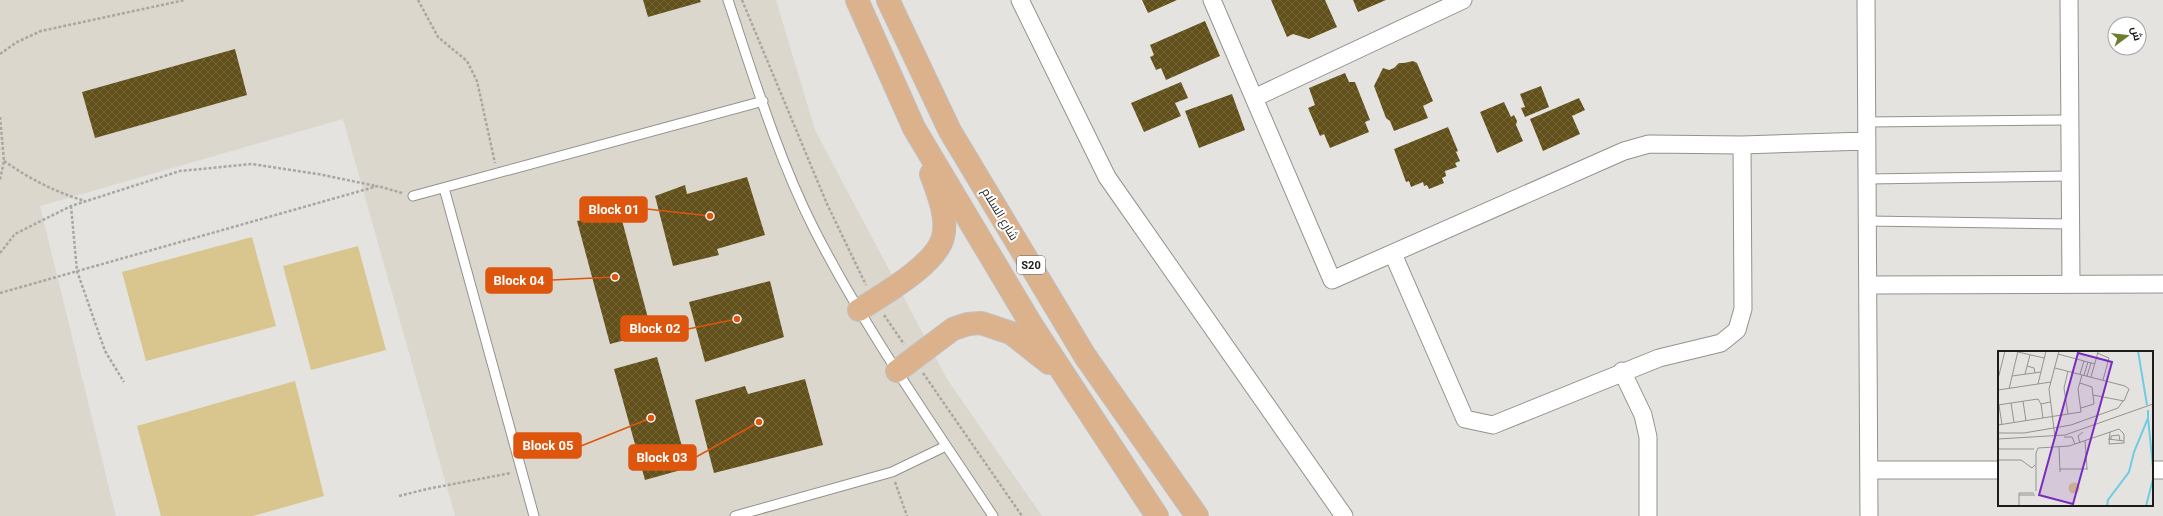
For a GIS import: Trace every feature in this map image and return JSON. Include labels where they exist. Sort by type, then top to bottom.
[{"type":"main road","name":"S20","points":[[857,0],[914,128],[1031,324],[1157,516]]},
{"type":"main road","name":"شارع السلام","points":[[891,1],[950,131],[1085,356],[1197,516]]},
{"type":"main road","points":[[866,305],[905,280],[932,257],[943,237],[944,214],[914,128]]},
{"type":"main road","points":[[905,365],[953,329],[968,324],[981,323],[1011,333],[1065,376]]},
{"type":"street","points":[[1020,0],[1107,177],[1344,516]]},
{"type":"street","points":[[1212,0],[1332,280],[1624,151],[1649,144],[1742,145],[1867,142]]},
{"type":"street","points":[[1254,98],[1463,0]]},
{"type":"street","points":[[1866,0],[1869,516]]},
{"type":"street","points":[[2069,0],[2071,284]]},
{"type":"street","points":[[1392,254],[1465,419],[1493,425],[1622,371],[1659,358],[1721,342],[1737,330],[1743,308],[1742,145]]},
{"type":"street","points":[[1868,285],[2163,284]]},
{"type":"street","points":[[1622,371],[1643,415],[1648,438],[1648,516]]},
{"type":"street","points":[[1869,470],[1998,470]]},
{"type":"lane","points":[[728,0],[777,142],[814,228],[905,365],[946,446],[992,516]]},
{"type":"lane","points":[[413,196],[763,101]]},
{"type":"lane","points":[[1867,122],[2070,120]]},
{"type":"lane","points":[[1868,179],[2070,176]]},
{"type":"lane","points":[[444,188],[534,516]]},
{"type":"lane","points":[[1868,221],[2071,224]]},
{"type":"lane","points":[[735,516],[892,472],[946,446]]},
{"type":"path","points":[[0,54],[17,42],[41,31],[185,0]]},
{"type":"path","points":[[418,0],[438,37],[467,61],[476,81],[497,173]]},
{"type":"path","points":[[742,0],[848,252],[866,305],[905,365],[1022,516]]},
{"type":"path","points":[[0,117],[4,161],[0,180]]},
{"type":"path","points":[[4,161],[27,177],[60,194],[85,202]]},
{"type":"path","points":[[0,253],[15,234],[71,206],[180,171],[252,164],[318,174],[378,186],[413,196]]},
{"type":"path","points":[[0,293],[378,186]]},
{"type":"path","points":[[71,206],[77,271],[105,351],[124,382]]},
{"type":"path","points":[[400,496],[521,470]]},
{"type":"path","points":[[892,472],[907,516]]},
{"type":"shaded area","points":[[0,0],[776,0],[815,130],[947,379],[1042,516],[455,516],[343,119],[40,206],[116,516],[0,516]]},
{"type":"shaded area","points":[[252,237],[276,326],[146,361],[122,272]]},
{"type":"shaded area","points":[[358,246],[386,350],[311,370],[283,266]]},
{"type":"shaded area","points":[[295,381],[324,496],[253,516],[161,516],[137,426]]},
{"type":"building","points":[[643,0],[700,0],[701,2],[648,17]]},
{"type":"building","points":[[1142,0],[1177,0],[1148,13]]},
{"type":"building","points":[[1271,0],[1325,0],[1337,27],[1309,39],[1293,34],[1287,37]]},
{"type":"building","points":[[1353,0],[1386,0],[1358,12]]},
{"type":"building","points":[[1205,21],[1220,56],[1166,80],[1161,68],[1156,70],[1150,57],[1154,55],[1150,45]]},
{"type":"building","points":[[235,49],[247,95],[95,138],[82,92]]},
{"type":"building","points":[[1413,61],[1417,63],[1433,101],[1423,106],[1428,118],[1394,131],[1390,121],[1386,118],[1374,86],[1383,68],[1389,70],[1394,68],[1399,63]]},
{"type":"building","points":[[1345,73],[1349,82],[1355,82],[1370,120],[1365,122],[1369,132],[1330,148],[1324,134],[1320,136],[1308,108],[1315,105],[1309,88]]},
{"type":"building","points":[[1181,82],[1188,98],[1175,103],[1181,116],[1144,132],[1131,103]]},
{"type":"building","points":[[1541,86],[1549,107],[1525,117],[1521,108],[1525,107],[1520,94]]},
{"type":"building","points":[[1232,94],[1245,130],[1199,148],[1185,111]]},
{"type":"building","points":[[1579,98],[1585,110],[1572,116],[1580,134],[1543,151],[1530,119]]},
{"type":"building","points":[[1504,102],[1511,117],[1514,115],[1517,121],[1516,125],[1523,141],[1497,153],[1480,112]]},
{"type":"building","points":[[1448,127],[1458,151],[1456,152],[1460,161],[1455,163],[1457,167],[1445,171],[1446,176],[1442,178],[1444,183],[1429,189],[1427,185],[1424,186],[1423,182],[1411,187],[1409,181],[1406,182],[1394,149]]},
{"type":"building","points":[[747,177],[765,235],[717,249],[719,255],[673,266],[655,196],[685,185],[687,194]]},
{"type":"building","points":[[619,209],[652,333],[610,344],[577,221]]},
{"type":"building","points":[[770,281],[784,337],[705,362],[689,302]]},
{"type":"building","points":[[657,357],[688,468],[645,480],[614,369]]},
{"type":"building","points":[[805,379],[823,445],[714,473],[695,400],[745,386],[748,394]]},
{"type":"place","name":"Block 01","points":[[710,216]]},
{"type":"place","name":"Block 04","points":[[615,277]]},
{"type":"place","name":"Block 02","points":[[737,319]]},
{"type":"place","name":"Block 05","points":[[651,418]]},
{"type":"place","name":"Block 03","points":[[759,422]]}]
